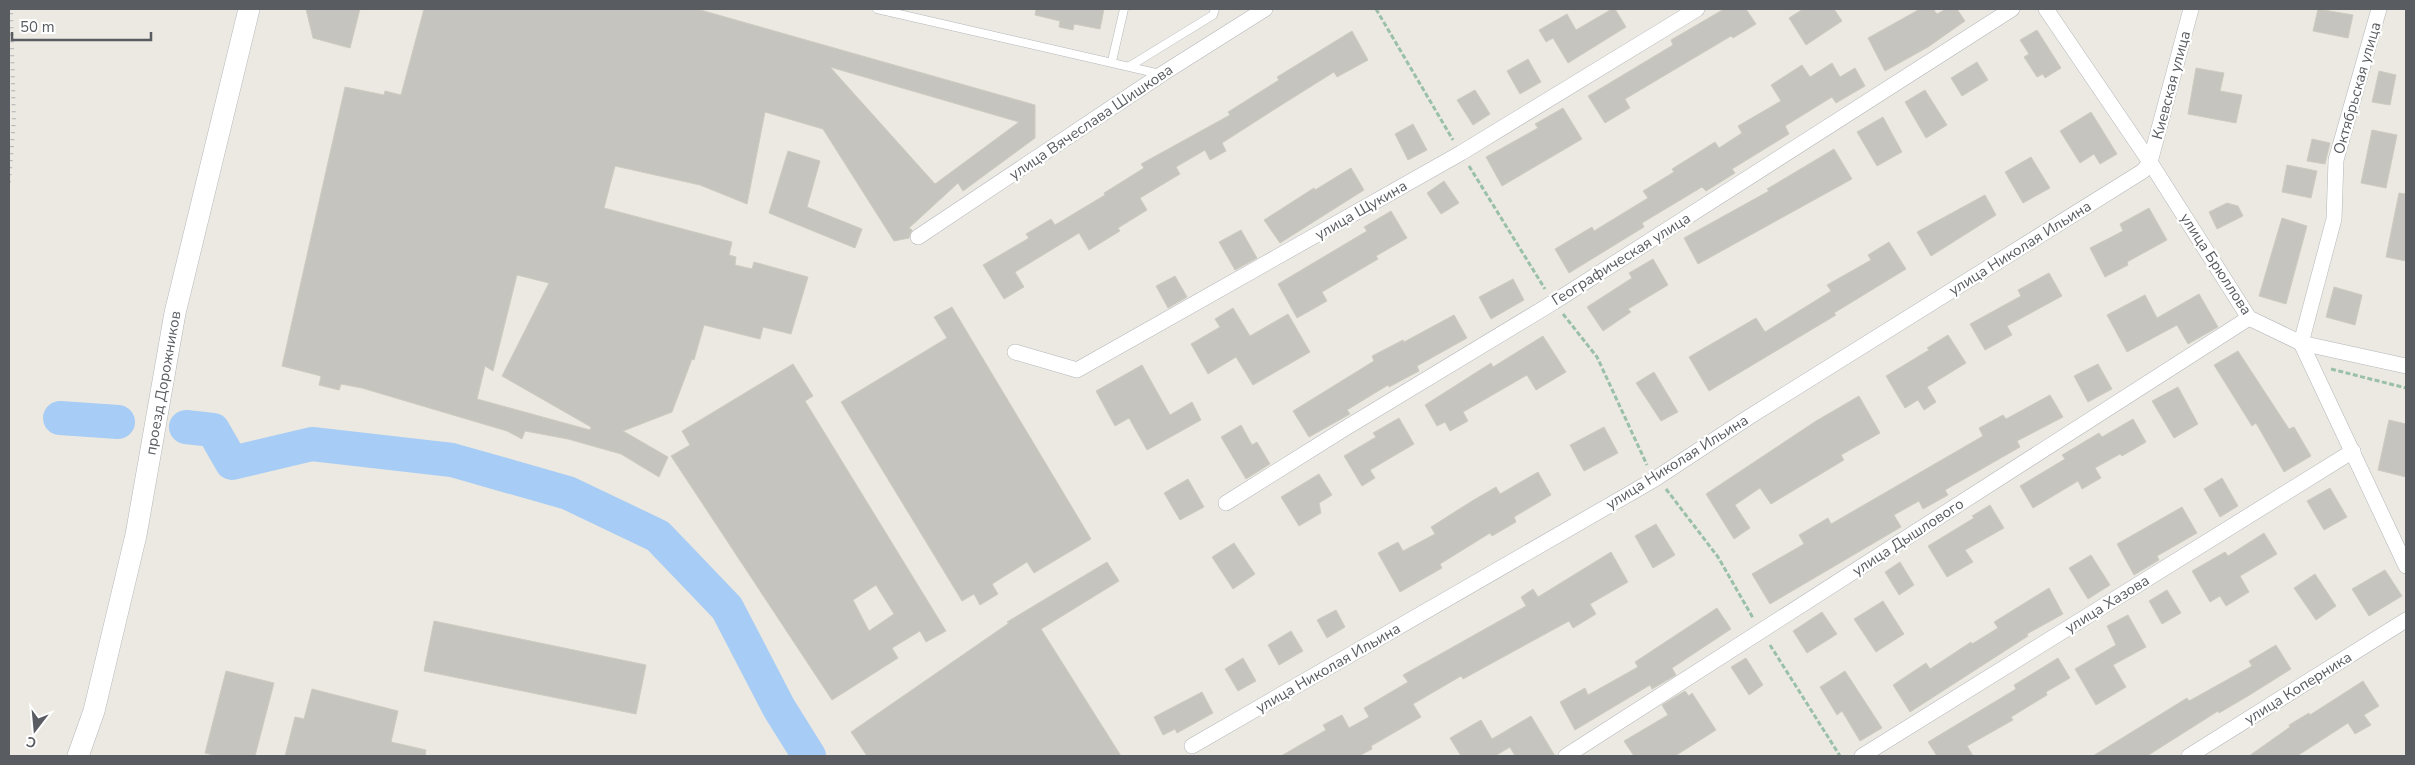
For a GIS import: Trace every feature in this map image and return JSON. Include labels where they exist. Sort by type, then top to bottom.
[{"type":"main road","name":"проезд Дорожников","points":[[78,756],[94,711],[134,544],[175,313],[250,9]]},
{"type":"street","name":"улица Вячеслава Шишкова","points":[[918,237],[1162,74],[1265,9]]},
{"type":"street","name":"улица Щукина","points":[[1015,352],[1077,370],[1461,153],[1697,9]]},
{"type":"street","name":"Географическая улица","points":[[1226,503],[1554,302],[2012,9]]},
{"type":"street","name":"улица Брюллова","points":[[2046,9],[2150,162],[2249,318],[2301,344],[2406,366]]},
{"type":"street","name":"Киевская улица","points":[[2150,162],[2191,9]]},
{"type":"street","name":"Октябрьская улица","points":[[2301,344],[2334,220],[2336,160],[2380,9]]},
{"type":"street","name":"улица Николая Ильина","points":[[1192,746],[1654,479],[1749,417],[2143,171],[2150,162]]},
{"type":"street","name":"улица Дышлового","points":[[1566,756],[2249,318]]},
{"type":"street","points":[[2301,344],[2406,566]]},
{"type":"street","name":"улица Хазова","points":[[1862,756],[2353,451]]},
{"type":"street","name":"улица Коперника","points":[[2189,756],[2406,620]]},
{"type":"lane","points":[[877,9],[1112,61],[1162,74]]},
{"type":"lane","points":[[1112,61],[1124,9]]},
{"type":"lane","points":[[1130,66],[1213,15],[1215,9]]},
{"type":"path","points":[[1376,9],[1461,153],[1554,302],[1597,357],[1654,479],[1666,489],[1718,557],[1762,632],[1840,756]]},
{"type":"path","points":[[2311,365],[2406,388]]},
{"type":"building","points":[[306,9],[360,9],[350,48],[313,38]]},
{"type":"building","points":[[424,9],[697,9],[1035,105],[1035,138],[963,191],[958,183],[909,228],[912,230],[909,238],[894,241],[823,129],[765,112],[747,204],[700,185],[615,166],[604,208],[732,242],[729,255],[736,257],[735,265],[752,269],[754,262],[808,277],[791,334],[763,327],[760,339],[704,325],[694,360],[692,359],[672,412],[623,431],[668,457],[659,477],[621,454],[568,439],[525,431],[522,439],[507,431],[362,388],[341,384],[339,390],[319,385],[321,376],[282,366],[345,87],[384,95],[385,91],[401,95]],"holes":[[[830,67],[1019,122],[935,184]],[[517,275],[549,283],[502,376],[591,427],[590,430],[477,399],[485,366],[493,371]]]},
{"type":"building","points":[[1036,9],[1104,9],[1100,29],[1074,24],[1073,30],[1059,27],[1060,21],[1035,15]]},
{"type":"building","points":[[1615,9],[1626,27],[1568,63],[1553,38],[1546,42],[1539,30],[1567,14],[1576,30]]},
{"type":"building","points":[[1724,9],[1746,9],[1756,24],[1733,38],[1731,36],[1625,99],[1630,108],[1605,123],[1588,96],[1673,45],[1671,40]]},
{"type":"building","points":[[1803,9],[1834,9],[1842,21],[1806,45],[1789,18]]},
{"type":"building","points":[[1920,9],[1933,9],[1937,14],[1946,9],[1957,9],[1965,21],[1928,47],[1885,71],[1868,38]]},
{"type":"building","points":[[2318,9],[2353,15],[2348,38],[2313,31]]},
{"type":"building","points":[[2037,30],[2061,68],[2045,78],[2043,74],[2037,77],[2024,57],[2029,54],[2020,40]]},
{"type":"building","points":[[1352,31],[1368,60],[1337,77],[1334,72],[1275,109],[1222,143],[1226,151],[1210,160],[1205,150],[1176,167],[1180,174],[1140,198],[1147,210],[1118,228],[1120,231],[1089,250],[1079,233],[1015,272],[1024,287],[1004,299],[983,265],[1029,238],[1026,234],[1051,219],[1055,225],[1105,195],[1104,193],[1144,168],[1141,164],[1230,115],[1228,112],[1279,80],[1277,77]]},
{"type":"building","points":[[1528,59],[1541,82],[1520,94],[1507,71]]},
{"type":"building","points":[[1977,62],[1988,80],[1962,96],[1951,78]]},
{"type":"building","points":[[1832,63],[1840,77],[1855,68],[1865,86],[1836,103],[1832,97],[1785,126],[1789,134],[1732,169],[1735,173],[1706,191],[1702,187],[1642,223],[1644,227],[1569,273],[1555,249],[1592,227],[1594,231],[1648,198],[1643,191],[1674,172],[1672,169],[1715,142],[1719,148],[1742,133],[1738,126],[1781,101],[1771,85],[1802,65],[1810,77]]},
{"type":"building","points":[[2196,68],[2224,73],[2220,91],[2242,95],[2236,123],[2188,114]]},
{"type":"building","points":[[2379,71],[2396,75],[2390,105],[2372,102]]},
{"type":"building","points":[[1475,90],[1490,114],[1473,125],[1457,100]]},
{"type":"building","points":[[1925,90],[1947,125],[1926,138],[1905,102]]},
{"type":"building","points":[[1563,108],[1582,139],[1502,186],[1486,157],[1538,128],[1535,124]]},
{"type":"building","points":[[2091,112],[2117,154],[2100,164],[2094,154],[2080,163],[2060,131]]},
{"type":"building","points":[[1883,117],[1902,152],[1877,166],[1857,132]]},
{"type":"building","points":[[1413,124],[1427,150],[1408,160],[1395,134]]},
{"type":"building","points":[[2372,130],[2397,135],[2386,188],[2361,183]]},
{"type":"building","points":[[2312,139],[2330,143],[2325,164],[2307,161]]},
{"type":"building","points":[[1834,149],[1852,179],[1698,264],[1684,238],[1769,191],[1767,189]]},
{"type":"building","points":[[788,151],[820,161],[807,207],[862,229],[855,248],[769,213]]},
{"type":"building","points":[[2031,157],[2050,188],[2023,203],[2005,172]]},
{"type":"building","points":[[2287,165],[2317,171],[2311,198],[2282,192]]},
{"type":"building","points":[[1351,168],[1364,190],[1280,243],[1264,220],[1314,188],[1315,190]]},
{"type":"building","points":[[1444,181],[1459,203],[1441,214],[1427,193]]},
{"type":"building","points":[[2399,193],[2406,194],[2406,261],[2386,257]]},
{"type":"building","points":[[1985,195],[1996,215],[1931,256],[1917,232]]},
{"type":"building","points":[[2227,203],[2238,206],[2243,216],[2217,229],[2209,212]]},
{"type":"building","points":[[2149,208],[2167,240],[2127,262],[2128,265],[2105,277],[2090,248],[2123,231],[2120,224]]},
{"type":"building","points":[[1391,211],[1407,238],[1376,256],[1378,259],[1322,292],[1327,301],[1297,318],[1278,284],[1367,231],[1364,227]]},
{"type":"building","points":[[2282,218],[2307,226],[2286,304],[2259,296]]},
{"type":"building","points":[[1241,230],[1257,258],[1235,270],[1219,242]]},
{"type":"building","points":[[1889,242],[1906,269],[1834,313],[1836,315],[1709,391],[1689,357],[1756,318],[1765,332],[1831,291],[1827,285],[1871,260],[1868,255]]},
{"type":"building","points":[[1653,259],[1668,285],[1628,309],[1631,312],[1603,331],[1587,307],[1632,278],[1629,273]]},
{"type":"building","points":[[2049,273],[2062,296],[2007,326],[2012,335],[1985,350],[1970,324],[2021,296],[2018,290]]},
{"type":"building","points":[[1175,276],[1187,297],[1168,308],[1156,286]]},
{"type":"building","points":[[1513,279],[1524,300],[1491,319],[1479,297]]},
{"type":"building","points":[[2334,287],[2362,295],[2355,325],[2326,317]]},
{"type":"building","points":[[2199,294],[2218,327],[2188,344],[2177,325],[2127,352],[2107,315],[2145,295],[2157,318]]},
{"type":"building","points":[[952,307],[1091,539],[1034,573],[1027,562],[992,584],[998,594],[980,605],[974,594],[962,601],[841,402],[947,338],[934,317]]},
{"type":"building","points":[[1233,308],[1250,336],[1288,314],[1310,352],[1253,385],[1236,357],[1208,374],[1191,344],[1220,327],[1215,319]]},
{"type":"building","points":[[1454,315],[1467,338],[1417,366],[1419,371],[1389,387],[1388,385],[1347,410],[1350,414],[1309,437],[1293,411],[1374,361],[1372,356],[1403,340],[1404,342]]},
{"type":"building","points":[[1948,335],[1966,363],[1927,387],[1936,402],[1924,410],[1918,400],[1905,408],[1886,376],[1929,350],[1927,348]]},
{"type":"building","points":[[1543,336],[1566,372],[1536,390],[1527,375],[1463,412],[1468,421],[1450,431],[1445,422],[1437,426],[1425,405],[1491,363],[1493,367]]},
{"type":"building","points":[[2238,351],[2289,429],[2294,427],[2311,456],[2284,472],[2256,423],[2252,426],[2214,365]]},
{"type":"building","points":[[793,364],[813,396],[805,401],[946,631],[926,642],[920,631],[892,648],[898,658],[832,700],[671,456],[690,445],[682,431]],"holes":[[[876,585],[894,614],[869,631],[853,600]]]},
{"type":"building","points":[[2098,364],[2112,389],[2088,402],[2074,376]]},
{"type":"building","points":[[1142,365],[1170,415],[1192,402],[1201,420],[1147,450],[1129,418],[1115,426],[1096,391]]},
{"type":"building","points":[[1654,372],[1678,412],[1661,421],[1636,383]]},
{"type":"building","points":[[2178,387],[2198,424],[2174,438],[2152,401]]},
{"type":"building","points":[[2050,395],[2063,417],[2017,441],[2020,447],[1945,490],[1948,495],[1923,509],[1919,501],[1894,515],[1901,527],[1770,604],[1752,574],[1804,544],[1799,535],[1828,518],[1831,524],[1983,436],[1979,428],[2003,415],[2006,419]]},
{"type":"building","points":[[1859,396],[1880,433],[1841,455],[1844,460],[1771,504],[1760,488],[1735,505],[1750,528],[1734,539],[1706,494],[1816,421]]},
{"type":"building","points":[[1399,418],[1414,444],[1370,470],[1375,478],[1362,486],[1344,456],[1376,437],[1373,433]]},
{"type":"building","points":[[2133,419],[2146,442],[2122,456],[2120,454],[2095,468],[2101,478],[2082,489],[2078,481],[2033,508],[2020,486],[2065,459],[2062,455],[2099,433],[2102,437]]},
{"type":"building","points":[[2389,420],[2406,424],[2406,477],[2378,470]]},
{"type":"building","points":[[1241,425],[1252,445],[1257,442],[1270,464],[1246,479],[1221,437]]},
{"type":"building","points":[[1604,427],[1618,453],[1584,471],[1570,445]]},
{"type":"building","points":[[1538,472],[1551,495],[1514,517],[1516,522],[1492,536],[1490,533],[1440,564],[1442,568],[1400,592],[1378,553],[1398,542],[1403,551],[1435,534],[1431,527],[1472,501],[1496,487],[1500,494]]},
{"type":"building","points":[[1319,474],[1332,495],[1319,503],[1321,513],[1299,526],[1281,497]]},
{"type":"building","points":[[2222,478],[2238,506],[2220,517],[2204,489]]},
{"type":"building","points":[[1188,479],[1204,507],[1180,520],[1164,493]]},
{"type":"building","points":[[2330,488],[2347,517],[2324,530],[2307,501]]},
{"type":"building","points":[[1990,505],[2004,528],[1965,550],[1973,562],[1947,577],[1928,546],[1974,518],[1972,516]]},
{"type":"building","points":[[2182,507],[2197,533],[2157,556],[2159,560],[2134,575],[2117,544]]},
{"type":"building","points":[[1656,524],[1675,555],[1653,568],[1635,536]]},
{"type":"building","points":[[2264,533],[2277,554],[2240,576],[2249,592],[2226,606],[2220,596],[2210,602],[2192,571],[2225,552],[2228,556]]},
{"type":"building","points":[[1234,543],[1255,574],[1233,589],[1212,557]]},
{"type":"building","points":[[1611,552],[1628,582],[1590,604],[1596,614],[1573,628],[1569,621],[1463,679],[1461,676],[1413,704],[1421,717],[1371,746],[1372,749],[1359,756],[1281,756],[1326,730],[1323,725],[1342,715],[1349,728],[1369,717],[1364,708],[1408,682],[1403,675],[1526,606],[1521,597],[1533,589],[1538,597]]},
{"type":"building","points":[[2091,555],[2110,585],[2088,599],[2069,568]]},
{"type":"building","points":[[1107,562],[1119,581],[1041,629],[1121,756],[867,756],[851,732],[1009,623],[1007,622]]},
{"type":"building","points":[[1900,562],[1914,585],[1899,595],[1885,572]]},
{"type":"building","points":[[2385,570],[2402,596],[2369,616],[2352,589]]},
{"type":"building","points":[[2315,574],[2336,606],[2316,620],[2294,588]]},
{"type":"building","points":[[2049,588],[2063,614],[2027,634],[2028,636],[1910,712],[1893,685],[1926,663],[1930,669],[1971,642],[1972,644],[1998,628],[1994,622]]},
{"type":"building","points":[[2167,590],[2181,613],[2162,624],[2149,601]]},
{"type":"building","points":[[1883,601],[1904,634],[1876,652],[1854,619]]},
{"type":"building","points":[[1717,608],[1731,629],[1672,668],[1676,675],[1652,689],[1650,685],[1575,730],[1560,702],[1585,688],[1588,695],[1638,667],[1635,662]]},
{"type":"building","points":[[1336,610],[1345,627],[1327,638],[1317,620]]},
{"type":"building","points":[[1822,612],[1837,634],[1807,653],[1793,631]]},
{"type":"building","points":[[2128,615],[2146,647],[2113,665],[2126,687],[2096,705],[2075,669],[2116,645],[2107,626]]},
{"type":"building","points":[[434,621],[646,665],[636,714],[424,671]]},
{"type":"building","points":[[1291,631],[1303,651],[1279,665],[1268,645]]},
{"type":"building","points":[[2276,645],[2291,669],[2248,696],[2219,713],[2218,711],[2147,756],[2093,756],[2187,698],[2189,701],[2252,666],[2249,661]]},
{"type":"building","points":[[1243,658],[1256,681],[1238,691],[1225,669]]},
{"type":"building","points":[[1746,658],[1763,685],[1749,695],[1731,667]]},
{"type":"building","points":[[2058,658],[2070,678],[2046,692],[2047,695],[2011,717],[2013,720],[1967,746],[1973,756],[1937,756],[1928,742],[2016,689],[2014,685]]},
{"type":"building","points":[[226,671],[274,683],[255,756],[218,756],[205,753]]},
{"type":"building","points":[[1845,671],[1882,728],[1860,741],[1842,711],[1837,715],[1820,687]]},
{"type":"building","points":[[2363,681],[2379,706],[2364,715],[2371,725],[2355,734],[2348,723],[2297,756],[2249,756],[2290,727],[2289,725],[2309,713],[2310,715]]},
{"type":"building","points":[[312,689],[398,711],[391,742],[426,750],[425,756],[285,756],[295,717],[304,719]]},
{"type":"building","points":[[1685,691],[1689,696],[1692,693],[1716,730],[1675,756],[1634,756],[1624,741],[1668,715],[1662,705]]},
{"type":"building","points":[[1202,692],[1213,713],[1177,733],[1175,729],[1163,735],[1154,717]]},
{"type":"building","points":[[1531,716],[1555,756],[1515,756],[1510,747],[1495,756],[1461,756],[1450,738],[1481,720],[1492,739]]},
{"type":"waterway","points":[[60,418],[118,422]]},
{"type":"waterway","points":[[186,427],[213,430],[232,463],[312,444],[452,460],[568,493],[658,536],[727,608],[779,708],[809,756]]},
{"type":"railway","points":[[9,182],[14,120],[11,9]]}]
